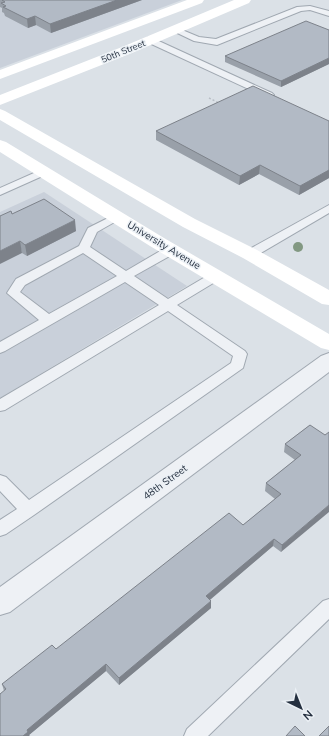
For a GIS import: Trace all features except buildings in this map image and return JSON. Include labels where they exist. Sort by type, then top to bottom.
[{"type":"main road","points":[[0,75],[198,0]]},
{"type":"main road","name":"50th Street","points":[[0,100],[175,30],[245,0]]},
{"type":"main road","points":[[0,114],[189,223],[250,254],[329,299]]},
{"type":"main road","name":"University Avenue","points":[[0,146],[164,246],[329,343]]},
{"type":"main road","points":[[164,246],[189,223]]},
{"type":"street","name":"48th Street","points":[[0,603],[329,361]]},
{"type":"lane","points":[[175,30],[197,39],[217,42],[300,9],[310,8],[329,14]]},
{"type":"lane","points":[[150,40],[279,100]]},
{"type":"lane","points":[[0,192],[43,172]]},
{"type":"lane","points":[[250,254],[329,208]]},
{"type":"lane","points":[[48,320],[13,293],[20,282],[84,248],[92,230],[116,217]]},
{"type":"lane","points":[[0,348],[125,275],[164,246]]},
{"type":"lane","points":[[0,529],[238,365],[240,354],[84,248]]},
{"type":"lane","points":[[0,406],[216,276]]},
{"type":"lane","points":[[0,481],[28,510]]},
{"type":"lane","points":[[194,736],[329,607]]},
{"type":"path","points":[[210,98],[227,106]]},
{"type":"shaded area","points":[[0,0],[182,0],[0,68]]},
{"type":"shaded area","points":[[44,192],[187,286],[0,398],[0,212]]}]
